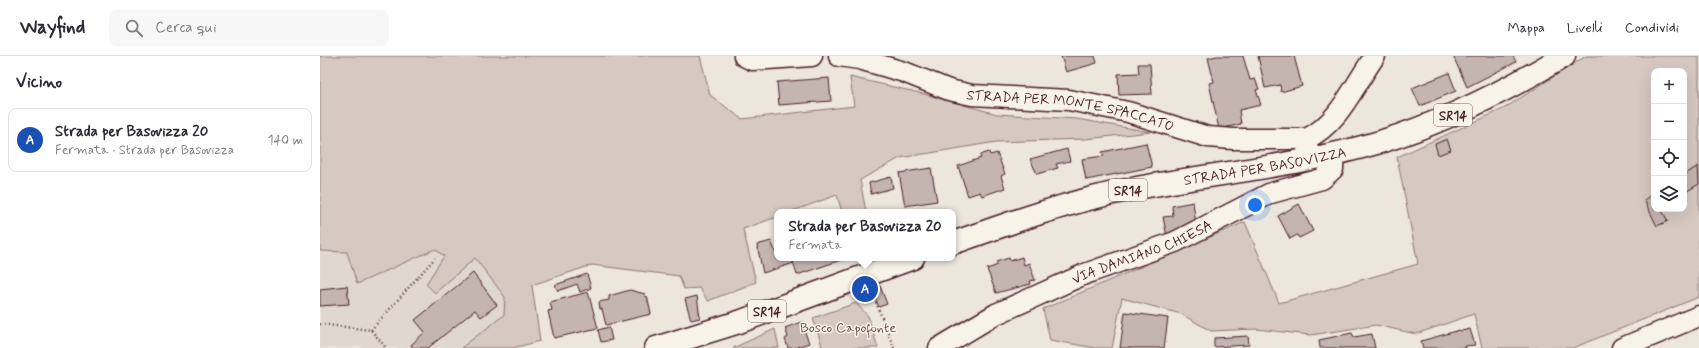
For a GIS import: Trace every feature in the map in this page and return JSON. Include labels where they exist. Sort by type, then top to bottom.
[{"type":"main road","name":"STRADA PER BASOVIZZA","points":[[956,243],[1014,221],[1078,201],[1133,189],[1309,160],[1380,142],[1461,112],[1519,83],[1564,56]]},
{"type":"main road","name":"SR14","points":[[656,348],[740,322],[905,261]]},
{"type":"street","points":[[744,56],[752,60],[812,56]]},
{"type":"street","name":"STRADA PER MONTE SPACCATO","points":[[840,56],[859,59],[904,72],[949,90],[972,95],[1076,101],[1128,112],[1208,136],[1233,139],[1306,139]]},
{"type":"street","points":[[1309,160],[1306,139],[1319,133],[1338,112],[1375,56]]},
{"type":"street","name":"VIA DAMIANO CHIESA","points":[[939,348],[996,314],[1085,274],[1175,242],[1270,193],[1322,179],[1333,169],[1334,154]]},
{"type":"street","points":[[1622,348],[1699,316]]},
{"type":"path","points":[[371,330],[435,258]]},
{"type":"path","points":[[865,276],[894,348]]},
{"type":"path","points":[[320,324],[371,330],[386,348]]},
{"type":"shaded area","points":[[435,249],[445,256],[475,257],[505,297],[504,315],[461,348],[362,348],[360,346],[351,348],[320,348],[320,251],[347,252],[357,284]]},
{"type":"green space","points":[[320,56],[700,56],[710,95],[742,119],[854,106],[850,77],[920,93],[997,114],[1077,119],[1151,132],[1085,139],[996,142],[900,158],[860,180],[865,209],[841,209],[837,195],[798,209],[774,209],[774,218],[743,229],[756,282],[708,301],[699,288],[684,289],[679,276],[592,265],[532,285],[540,341],[513,348],[461,348],[504,315],[505,297],[475,258],[435,293],[426,284],[444,256],[435,249],[357,284],[347,252],[320,251]]},
{"type":"green space","points":[[1586,56],[1699,56],[1699,297],[1573,348],[1482,348],[1474,314],[1416,334],[1376,325],[1311,335],[1256,329],[1211,331],[1181,314],[1122,298],[1112,348],[1095,348],[1050,340],[1043,309],[1245,222],[1279,303],[1418,264],[1397,157],[1503,109]]},
{"type":"green space","name":"Bosco Capofonte","points":[[856,303],[868,316],[878,348],[817,348],[822,346],[813,318]]},
{"type":"green space","name":"Bosco Capofonte","points":[[775,329],[779,348],[733,348]]},
{"type":"building","points":[[1061,56],[1095,56],[1097,63],[1066,72]]},
{"type":"building","points":[[1217,56],[1243,56],[1250,80],[1255,79],[1259,89],[1256,90],[1261,105],[1239,110],[1241,124],[1219,129],[1209,83],[1214,82],[1208,58]]},
{"type":"building","points":[[1258,56],[1294,56],[1302,86],[1281,92],[1280,85],[1265,88]]},
{"type":"building","points":[[1453,56],[1513,56],[1516,62],[1467,87]]},
{"type":"building","points":[[1138,64],[1150,64],[1152,94],[1119,95],[1118,74],[1139,73]]},
{"type":"building","points":[[1449,73],[1456,91],[1420,106],[1412,88]]},
{"type":"building","points":[[829,78],[831,101],[779,105],[777,82]]},
{"type":"building","points":[[1447,139],[1451,150],[1438,155],[1435,144]]},
{"type":"building","points":[[1146,143],[1152,167],[1086,180],[1082,159],[1104,156],[1102,152]]},
{"type":"building","points":[[1067,149],[1070,161],[1056,164],[1058,168],[1037,174],[1030,159]]},
{"type":"building","points":[[989,152],[990,155],[997,153],[1005,174],[1001,176],[1005,188],[982,196],[980,192],[968,196],[958,166],[981,158],[980,155]]},
{"type":"building","points":[[1698,166],[1699,184],[1687,191],[1687,176],[1687,173]]},
{"type":"building","points":[[931,168],[937,201],[905,206],[899,173]]},
{"type":"building","points":[[891,177],[893,188],[871,194],[869,183]]},
{"type":"building","points":[[1651,195],[1651,212],[1663,212],[1668,221],[1657,226],[1644,200]]},
{"type":"building","points":[[1193,202],[1196,225],[1167,237],[1163,217],[1173,216],[1172,206]]},
{"type":"building","points":[[1299,204],[1313,231],[1299,238],[1297,235],[1290,239],[1278,216]]},
{"type":"building","points":[[771,241],[774,248],[774,261],[793,261],[794,263],[763,273],[757,245]]},
{"type":"building","points":[[1022,257],[1024,265],[1029,263],[1035,280],[1030,281],[1031,284],[996,293],[987,269],[998,265],[996,262],[1009,258],[1010,261]]},
{"type":"building","points":[[793,261],[838,261],[797,275]]},
{"type":"building","points":[[473,273],[497,305],[481,317],[475,310],[428,348],[413,348],[411,345],[425,332],[415,320]]},
{"type":"building","points":[[587,274],[591,288],[580,292],[577,284],[558,291],[555,285]]},
{"type":"building","points":[[347,286],[349,304],[320,306],[320,289]]},
{"type":"building","points":[[880,286],[887,304],[879,307],[871,290]]},
{"type":"building","points":[[630,290],[645,294],[646,297],[647,296],[651,314],[606,325],[599,302],[609,300],[609,296]]},
{"type":"building","points":[[588,292],[598,328],[554,338],[548,311],[552,310],[550,302]]},
{"type":"building","points":[[697,296],[700,318],[691,320],[685,299]]},
{"type":"building","points":[[1125,312],[1168,318],[1164,348],[1120,348]]},
{"type":"building","points":[[801,322],[809,343],[794,348],[788,348],[785,339],[788,337],[785,328]]},
{"type":"building","points":[[609,327],[612,340],[601,342],[598,330]]},
{"type":"building","points":[[1470,329],[1475,345],[1465,346],[1466,348],[1423,348],[1421,341],[1460,330]]},
{"type":"building","points":[[1352,333],[1354,337],[1372,334],[1375,348],[1320,348],[1319,340]]},
{"type":"building","points":[[1248,336],[1249,345],[1214,347],[1214,338]]},
{"type":"place","name":"Strada per Basovizza 20","points":[[865,289]]}]
